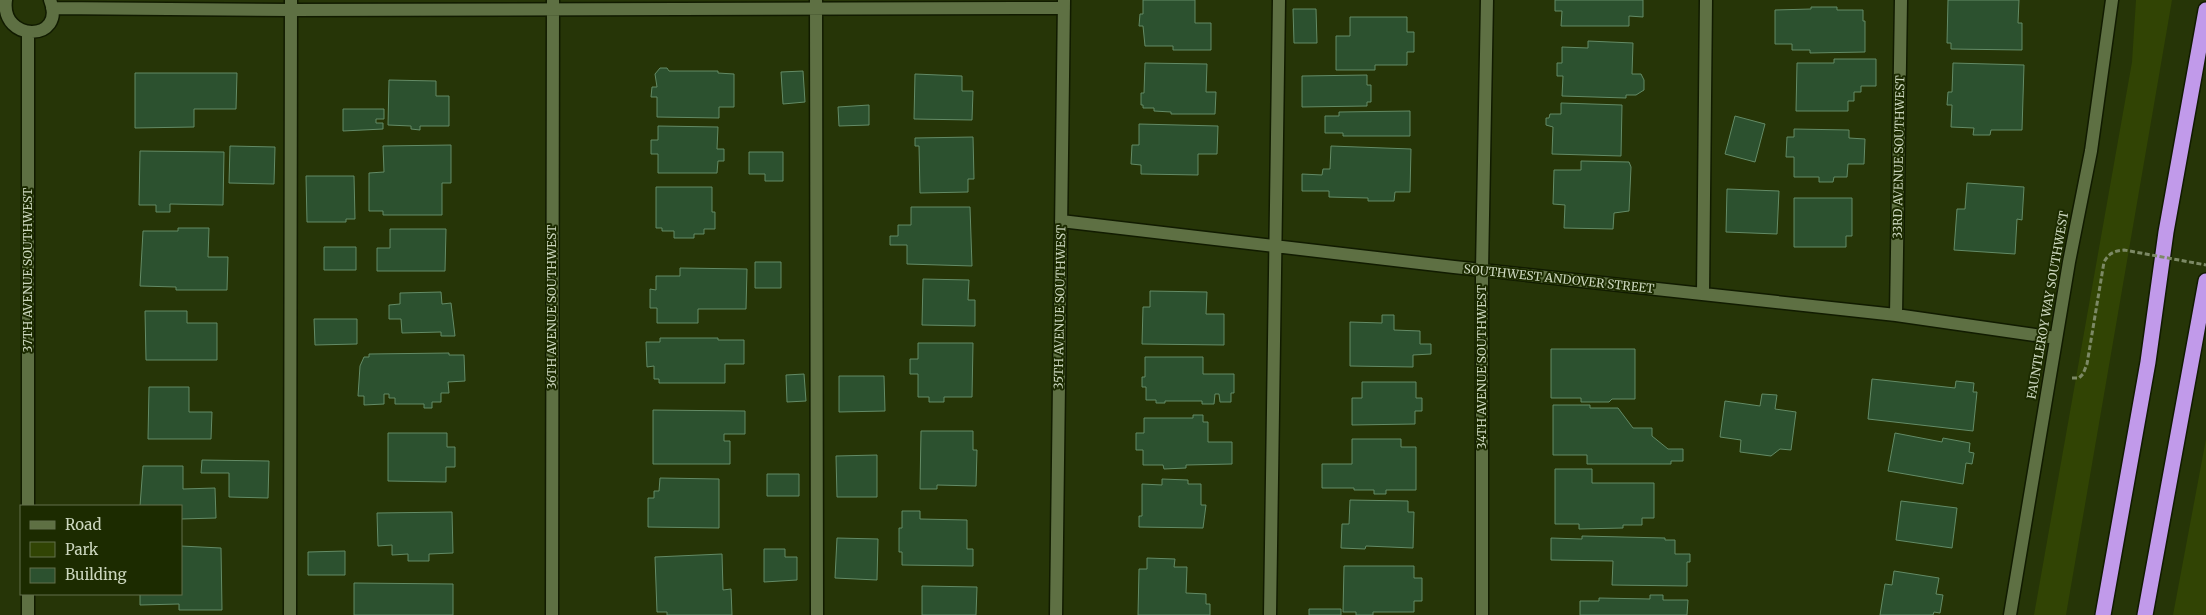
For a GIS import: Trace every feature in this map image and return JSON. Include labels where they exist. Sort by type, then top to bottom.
[{"type":"highway","points":[[2103,615],[2148,362],[2166,232],[2206,10]]},
{"type":"highway","points":[[2145,615],[2206,282]]},
{"type":"street","points":[[1270,615],[1279,0]]},
{"type":"street","name":"34TH AVENUE SOUTHWEST","points":[[1482,615],[1482,270],[1487,0]]},
{"type":"street","points":[[1703,294],[1706,0]]},
{"type":"street","name":"33RD AVENUE SOUTHWEST","points":[[1896,315],[1901,0]]},
{"type":"street","name":"FAUNTLEROY WAY SOUTHWEST","points":[[2010,615],[2069,262],[2091,151],[2112,0]]},
{"type":"street","points":[[3,5],[6,19],[10,25],[16,30],[28,33],[44,26],[50,19],[51,4],[1064,4]]},
{"type":"street","points":[[816,4],[817,615]]},
{"type":"street","name":"35TH AVENUE SOUTHWEST","points":[[1056,615],[1064,4]]},
{"type":"street","points":[[290,615],[291,5]]},
{"type":"street","name":"36TH AVENUE SOUTHWEST","points":[[552,615],[553,5]]},
{"type":"street","name":"37TH AVENUE SOUTHWEST","points":[[28,33],[28,505]]},
{"type":"street","name":"SOUTHWEST ANDOVER STREET","points":[[1061,220],[1482,270],[1896,315],[2056,338]]},
{"type":"street","points":[[28,595],[28,615]]},
{"type":"path","points":[[2072,378],[2079,378],[2083,374],[2086,364],[2104,262],[2108,255],[2115,251],[2124,250],[2206,265]]},
{"type":"green space","points":[[2136,0],[2172,0],[2066,615],[2034,615],[2132,62]]},
{"type":"green space","points":[[2206,439],[2206,615],[2173,615]]},
{"type":"building","points":[[1143,0],[1195,0],[1195,23],[1211,23],[1211,50],[1173,50],[1173,46],[1145,46],[1143,26],[1139,26],[1140,14],[1143,14]]},
{"type":"building","points":[[1555,0],[1643,0],[1643,17],[1629,16],[1629,26],[1561,26],[1562,11],[1555,11]]},
{"type":"building","points":[[1948,0],[2019,0],[2018,23],[2022,23],[2022,50],[1951,49],[1951,43],[1947,43]]},
{"type":"building","points":[[1811,7],[1863,10],[1865,52],[1810,53],[1810,50],[1792,50],[1792,44],[1775,44],[1775,10],[1811,9]]},
{"type":"building","points":[[1293,9],[1316,9],[1317,43],[1294,43]]},
{"type":"building","points":[[1350,17],[1407,17],[1407,32],[1414,32],[1414,52],[1407,52],[1407,65],[1375,65],[1375,70],[1336,70],[1336,36],[1350,36]]},
{"type":"building","points":[[1588,41],[1633,43],[1632,74],[1641,74],[1644,80],[1644,90],[1636,95],[1626,95],[1626,98],[1562,96],[1563,76],[1557,76],[1557,63],[1562,63],[1562,47],[1588,48]]},
{"type":"building","points":[[1834,59],[1876,59],[1876,86],[1861,86],[1861,92],[1854,92],[1854,101],[1848,101],[1848,111],[1796,111],[1797,63],[1834,63]]},
{"type":"building","points":[[1145,63],[1207,64],[1206,92],[1216,92],[1215,114],[1171,114],[1171,112],[1154,111],[1154,108],[1143,108],[1143,105],[1141,105],[1141,93],[1144,93]]},
{"type":"building","points":[[1953,63],[2024,65],[2022,130],[1991,130],[1990,135],[1973,135],[1974,128],[1951,127],[1952,105],[1947,105],[1948,92],[1952,92]]},
{"type":"building","points":[[660,68],[667,68],[669,71],[718,71],[718,73],[734,74],[734,107],[719,107],[719,118],[657,117],[657,97],[651,97],[652,87],[657,87],[655,74]]},
{"type":"building","points":[[803,71],[805,102],[783,104],[781,72]]},
{"type":"building","points":[[135,73],[237,73],[236,109],[194,109],[194,127],[135,128]]},
{"type":"building","points":[[915,74],[962,76],[962,91],[973,91],[972,120],[914,119]]},
{"type":"building","points":[[1367,75],[1367,85],[1371,85],[1371,102],[1367,102],[1367,106],[1302,107],[1302,76]]},
{"type":"building","points":[[389,80],[436,81],[436,96],[449,96],[449,126],[420,126],[420,130],[411,129],[411,126],[388,125]]},
{"type":"building","points":[[1561,103],[1622,105],[1621,156],[1552,154],[1553,127],[1546,125],[1546,118],[1549,118],[1550,114],[1561,114]]},
{"type":"building","points":[[869,105],[869,125],[839,126],[838,107]]},
{"type":"building","points":[[343,109],[384,109],[384,119],[376,119],[376,123],[383,123],[383,129],[343,131]]},
{"type":"building","points":[[1410,111],[1410,136],[1343,136],[1343,133],[1325,133],[1325,116],[1339,116],[1339,112]]},
{"type":"building","points":[[1735,116],[1765,124],[1755,162],[1725,154]]},
{"type":"building","points":[[1139,124],[1218,126],[1217,154],[1198,154],[1198,175],[1141,174],[1141,165],[1131,164],[1132,145],[1139,145]]},
{"type":"building","points":[[658,126],[718,127],[717,149],[724,149],[724,161],[718,161],[717,173],[658,173],[658,154],[651,154],[651,140],[658,140]]},
{"type":"building","points":[[1794,129],[1849,130],[1849,138],[1865,139],[1864,164],[1848,164],[1847,177],[1834,177],[1833,182],[1819,182],[1819,177],[1794,177],[1794,157],[1786,157],[1787,137],[1794,137]]},
{"type":"building","points":[[973,137],[974,179],[968,179],[968,192],[920,193],[919,146],[915,146],[915,138]]},
{"type":"building","points":[[451,145],[451,183],[442,183],[442,215],[383,215],[383,211],[369,211],[369,173],[384,172],[383,146]]},
{"type":"building","points":[[230,146],[275,147],[274,184],[229,183]]},
{"type":"building","points":[[1331,146],[1411,149],[1410,192],[1395,192],[1394,201],[1368,201],[1368,198],[1329,197],[1329,191],[1302,191],[1302,174],[1322,175],[1323,169],[1330,169]]},
{"type":"building","points":[[140,151],[224,152],[223,205],[170,204],[170,212],[156,212],[156,205],[139,205]]},
{"type":"building","points":[[749,152],[783,152],[783,181],[765,181],[765,174],[749,174]]},
{"type":"building","points":[[1581,161],[1629,162],[1631,167],[1629,211],[1614,213],[1613,229],[1564,228],[1565,205],[1553,204],[1554,170],[1581,170]]},
{"type":"building","points":[[306,176],[354,176],[355,219],[346,219],[346,222],[307,222]]},
{"type":"building","points":[[1967,183],[2024,187],[2022,220],[2017,219],[2015,254],[1954,250],[1957,209],[1965,209]]},
{"type":"building","points":[[656,187],[712,187],[712,212],[715,212],[715,229],[704,229],[704,234],[694,234],[694,238],[674,238],[674,231],[662,231],[662,228],[656,228]]},
{"type":"building","points":[[1727,189],[1779,191],[1777,234],[1726,232]]},
{"type":"building","points":[[1794,198],[1852,198],[1852,236],[1846,236],[1846,247],[1794,247]]},
{"type":"building","points":[[911,207],[970,207],[972,266],[907,264],[907,245],[890,245],[890,236],[898,236],[898,225],[911,225]]},
{"type":"building","points":[[178,228],[209,228],[208,257],[228,257],[227,290],[176,290],[176,287],[140,286],[143,231],[178,231]]},
{"type":"building","points":[[390,229],[446,229],[445,271],[377,271],[377,248],[390,248]]},
{"type":"building","points":[[324,247],[356,247],[356,270],[324,270]]},
{"type":"building","points":[[755,262],[781,262],[781,288],[755,288]]},
{"type":"building","points":[[680,268],[747,269],[746,309],[698,309],[698,323],[657,323],[657,308],[650,308],[650,289],[656,290],[656,276],[680,276]]},
{"type":"building","points":[[923,279],[969,280],[968,300],[975,300],[975,326],[922,325]]},
{"type":"building","points":[[1150,291],[1207,292],[1206,314],[1224,314],[1224,345],[1142,344],[1143,307],[1150,307]]},
{"type":"building","points":[[441,292],[442,304],[451,303],[455,336],[441,336],[441,332],[402,333],[401,319],[389,319],[389,305],[400,304],[400,293]]},
{"type":"building","points":[[145,311],[187,311],[187,323],[217,323],[217,360],[146,360]]},
{"type":"building","points":[[1382,315],[1394,315],[1394,330],[1420,331],[1420,344],[1431,344],[1431,354],[1413,355],[1413,367],[1350,366],[1350,322],[1382,323]]},
{"type":"building","points":[[314,319],[357,319],[357,344],[315,345]]},
{"type":"building","points":[[660,338],[744,340],[744,364],[725,364],[725,383],[659,383],[659,379],[654,379],[654,366],[647,367],[646,342],[660,342]]},
{"type":"building","points":[[918,343],[973,343],[972,397],[944,397],[944,402],[929,402],[929,397],[918,397],[918,374],[910,374],[910,359],[918,359]]},
{"type":"building","points":[[1551,349],[1635,349],[1635,399],[1612,399],[1609,402],[1581,402],[1581,398],[1551,398]]},
{"type":"building","points":[[449,353],[449,355],[464,355],[465,381],[448,382],[449,393],[441,393],[441,402],[432,402],[432,408],[424,408],[424,404],[395,404],[395,398],[389,398],[389,394],[384,394],[384,404],[364,405],[364,396],[358,396],[360,366],[364,357],[369,357],[369,354]]},
{"type":"building","points":[[1145,357],[1203,357],[1203,374],[1234,374],[1234,393],[1231,393],[1231,402],[1220,402],[1219,394],[1215,394],[1214,404],[1202,404],[1202,401],[1165,401],[1165,403],[1156,403],[1156,400],[1146,400],[1146,387],[1142,387],[1142,377],[1145,377]]},
{"type":"building","points":[[804,374],[806,401],[787,402],[786,375]]},
{"type":"building","points":[[839,376],[884,376],[885,411],[839,412]]},
{"type":"building","points":[[1872,379],[1955,388],[1956,381],[1974,383],[1973,392],[1977,392],[1973,431],[1868,419]]},
{"type":"building","points":[[1362,382],[1416,382],[1416,398],[1422,398],[1422,411],[1415,411],[1415,424],[1352,425],[1352,398],[1362,398]]},
{"type":"building","points":[[149,387],[189,387],[189,412],[212,412],[211,439],[148,439]]},
{"type":"building","points":[[1762,394],[1777,395],[1775,409],[1796,412],[1791,450],[1780,449],[1771,456],[1740,452],[1741,440],[1720,437],[1725,401],[1760,406]]},
{"type":"building","points":[[1553,405],[1590,405],[1590,408],[1618,408],[1633,428],[1652,428],[1652,436],[1668,449],[1683,449],[1683,461],[1671,461],[1671,464],[1587,464],[1587,455],[1553,455]]},
{"type":"building","points":[[653,410],[745,411],[745,434],[724,434],[724,441],[730,441],[730,464],[653,464]]},
{"type":"building","points":[[1193,415],[1203,415],[1203,422],[1208,422],[1208,442],[1232,442],[1232,464],[1186,465],[1186,468],[1164,469],[1163,465],[1143,465],[1143,450],[1136,450],[1136,433],[1144,433],[1144,418],[1193,418]]},
{"type":"building","points":[[921,431],[973,431],[973,450],[977,450],[976,486],[937,485],[937,489],[920,489]]},
{"type":"building","points":[[388,433],[447,433],[447,447],[455,447],[455,467],[446,467],[446,482],[388,481]]},
{"type":"building","points":[[1895,433],[1942,442],[1943,438],[1970,443],[1969,452],[1974,453],[1972,464],[1966,463],[1963,484],[1888,471]]},
{"type":"building","points":[[1352,439],[1401,439],[1401,447],[1416,447],[1416,490],[1386,490],[1386,494],[1374,494],[1374,490],[1322,488],[1322,464],[1352,464]]},
{"type":"building","points":[[877,455],[877,497],[837,497],[836,456]]},
{"type":"building","points":[[202,460],[269,461],[268,498],[229,497],[229,473],[201,473]]},
{"type":"building","points":[[143,466],[183,466],[183,489],[215,488],[216,518],[182,519],[182,505],[140,505]]},
{"type":"building","points":[[1555,469],[1592,469],[1592,483],[1654,483],[1654,518],[1642,518],[1642,525],[1623,525],[1623,528],[1579,529],[1579,524],[1555,524]]},
{"type":"building","points":[[767,474],[799,474],[799,496],[767,496]]},
{"type":"building","points":[[660,478],[719,479],[719,528],[648,527],[648,498],[654,498],[654,491],[659,491]]},
{"type":"building","points":[[1162,479],[1188,480],[1188,484],[1201,484],[1201,505],[1206,505],[1203,528],[1139,527],[1139,516],[1142,516],[1142,484],[1162,485]]},
{"type":"building","points":[[1350,500],[1408,501],[1408,512],[1414,512],[1413,548],[1366,546],[1365,549],[1341,548],[1342,524],[1349,524]]},
{"type":"building","points":[[1901,501],[1957,508],[1952,548],[1896,540]]},
{"type":"building","points":[[902,511],[920,511],[920,519],[967,520],[967,549],[973,549],[973,566],[902,565],[902,552],[899,552],[899,528],[902,528]]},
{"type":"building","points":[[452,512],[453,553],[429,554],[429,561],[408,561],[408,554],[392,555],[392,545],[378,546],[377,513]]},
{"type":"building","points":[[1582,536],[1665,538],[1665,540],[1675,540],[1675,554],[1690,554],[1690,562],[1687,562],[1687,586],[1612,585],[1613,561],[1551,560],[1551,538],[1582,539]]},
{"type":"building","points":[[837,538],[878,539],[877,580],[835,578]]},
{"type":"building","points":[[182,546],[221,548],[222,610],[179,610],[179,604],[140,605],[140,595],[182,595]]},
{"type":"building","points":[[764,549],[785,549],[785,557],[797,557],[797,580],[764,582]]},
{"type":"building","points":[[345,551],[345,575],[308,575],[308,552]]},
{"type":"building","points":[[722,554],[723,590],[731,589],[732,615],[667,615],[667,612],[657,612],[655,557]]},
{"type":"building","points":[[1147,558],[1175,559],[1174,567],[1187,567],[1186,593],[1206,594],[1206,604],[1210,604],[1210,615],[1138,615],[1139,569],[1147,569]]},
{"type":"building","points":[[1344,566],[1414,566],[1414,578],[1422,578],[1422,601],[1414,601],[1414,612],[1373,612],[1373,615],[1356,615],[1356,612],[1343,612]]},
{"type":"building","points":[[1894,571],[1939,578],[1936,594],[1943,595],[1940,613],[1934,612],[1933,615],[1880,615],[1885,584],[1892,585]]},
{"type":"building","points":[[354,583],[453,584],[453,615],[354,615]]},
{"type":"building","points":[[922,586],[977,587],[976,615],[922,615]]},
{"type":"building","points":[[1650,595],[1663,595],[1663,600],[1688,600],[1687,615],[1580,615],[1580,601],[1599,601],[1599,598],[1650,599]]},
{"type":"building","points":[[1309,609],[1341,609],[1341,615],[1309,615]]}]
